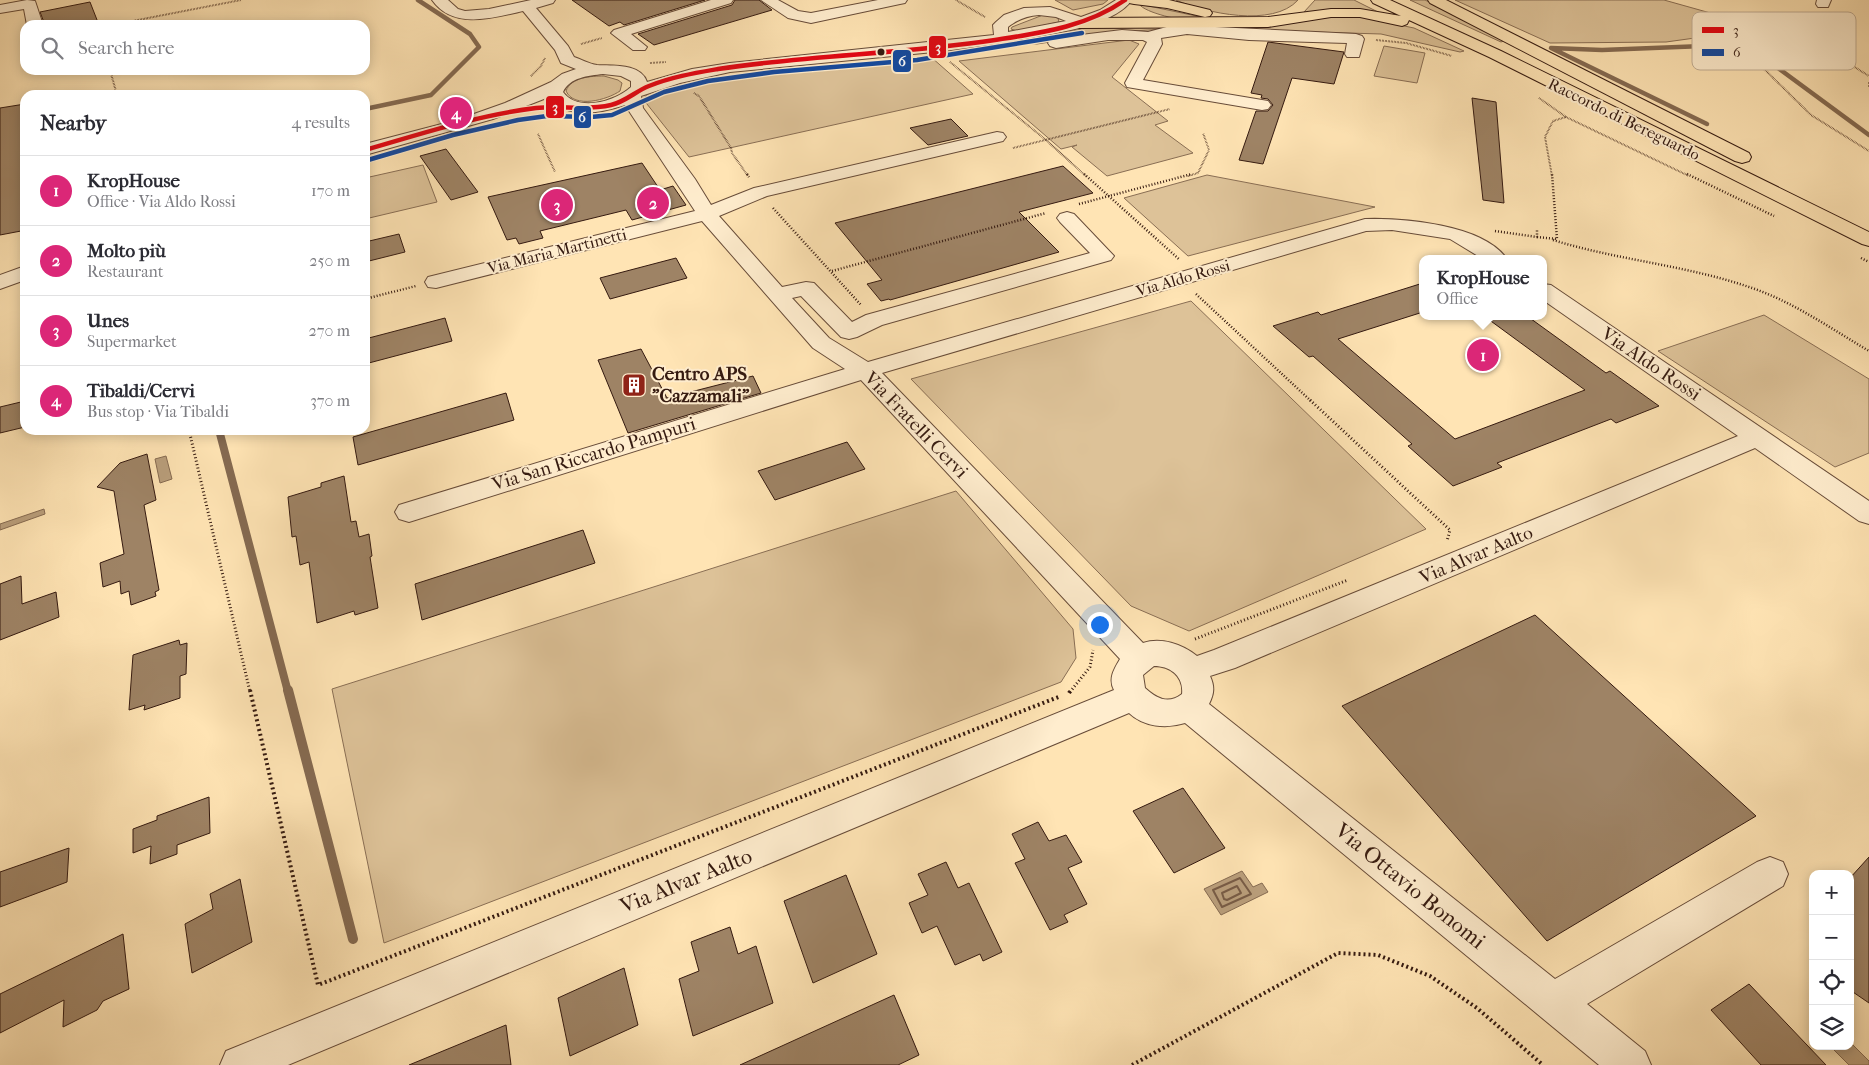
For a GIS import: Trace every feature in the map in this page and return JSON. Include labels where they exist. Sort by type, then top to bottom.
[{"type":"highway","points":[[1125,0],[1150,14],[1200,23]]},
{"type":"highway","points":[[1134,0],[1228,16],[1255,17],[1281,14],[1301,8],[1306,0]]},
{"type":"highway","points":[[1169,0],[1188,9]]},
{"type":"highway","name":"Raccordo di Bereguardo","points":[[1378,0],[1496,54],[1869,240]]},
{"type":"highway","name":"Raccordo di Bereguardo","points":[[1401,0],[1869,225]]},
{"type":"highway","points":[[1435,0],[1755,164]]},
{"type":"highway","points":[[1080,23],[1268,22],[1331,13],[1360,13],[1387,17],[1411,23],[1460,43],[1591,103]]},
{"type":"highway","points":[[1773,174],[1869,225]]},
{"type":"street","points":[[439,0],[460,15],[476,15],[548,0]]},
{"type":"street","points":[[619,33],[726,0]]},
{"type":"street","points":[[768,0],[791,15],[800,18],[811,18],[900,0]]},
{"type":"street","points":[[484,116],[539,107],[602,106],[619,102],[659,82],[687,75],[753,64],[914,50],[1003,31],[1080,23],[1110,12],[1125,0]]},
{"type":"street","points":[[0,9],[30,4],[34,20]]},
{"type":"street","points":[[531,5],[528,8],[562,48],[567,60],[559,84],[554,92],[556,98],[564,103],[575,106]]},
{"type":"street","points":[[1003,31],[1017,45],[1029,47],[1131,34],[1151,36],[1169,30],[1202,30],[1354,47]]},
{"type":"street","points":[[619,33],[639,47]]},
{"type":"street","points":[[1151,36],[1155,40],[1154,44],[1133,82],[1262,105]]},
{"type":"street","points":[[567,60],[594,70]]},
{"type":"street","points":[[370,149],[484,116],[530,100],[578,73],[594,70],[612,70],[687,75]]},
{"type":"street","name":"Via Fratelli Cervi","points":[[627,72],[639,80],[639,88],[634,94],[634,108],[688,183],[707,214],[777,296],[821,343],[866,371],[1138,658]]},
{"type":"street","name":"Via Fratelli Cervi","points":[[602,106],[618,113],[659,145]]},
{"type":"street","name":"Via Maria Martinetti","points":[[426,284],[707,214],[761,192],[997,137]]},
{"type":"street","points":[[777,296],[806,288],[848,332],[874,320],[1104,256],[1062,212]]},
{"type":"street","name":"Via Aldo Rossi","points":[[866,371],[1182,271],[1365,225],[1392,224],[1455,234],[1491,255]]},
{"type":"street","points":[[0,273],[20,268]]},
{"type":"street","points":[[0,282],[20,274]]},
{"type":"street","name":"Via Aldo Rossi","points":[[1547,293],[1759,437]]},
{"type":"street","name":"Via San Riccardo Pampuri","points":[[409,512],[866,371]]},
{"type":"street","points":[[1759,437],[1869,514]]},
{"type":"street","name":"Via Alvar Aalto","points":[[1190,656],[1224,659],[1759,437]]},
{"type":"street","points":[[1149,654],[1160,654],[1172,656],[1183,661],[1190,656],[1199,690],[1196,699],[1189,707],[1171,714],[1160,714],[1149,710],[1132,697],[1127,688],[1127,671],[1138,658],[1149,654]]},
{"type":"street","name":"Via Alvar Aalto","points":[[240,1065],[1132,697]]},
{"type":"street","name":"Via Ottavio Bonomi","points":[[1189,707],[1631,1065]]},
{"type":"street","points":[[1554,1002],[1770,874]]},
{"type":"path","points":[[138,20],[241,0]]},
{"type":"path","points":[[956,0],[1003,31]]},
{"type":"path","points":[[1814,12],[1823,2]]},
{"type":"path","points":[[578,45],[619,33]]},
{"type":"path","points":[[1354,47],[1406,43],[1459,58]]},
{"type":"path","points":[[945,58],[1046,140],[1108,196],[1182,271],[1450,530],[1449,540],[1445,542]]},
{"type":"path","points":[[1856,68],[1869,76]]},
{"type":"path","points":[[1765,70],[1811,115],[1869,151]]},
{"type":"path","points":[[112,75],[116,90]]},
{"type":"path","points":[[1869,82],[1869,87]]},
{"type":"path","points":[[692,92],[699,96],[731,148],[732,153],[771,206],[832,271],[874,320]]},
{"type":"path","points":[[1533,94],[1566,117],[1780,219]]},
{"type":"path","points":[[1553,240],[1557,238],[1554,188],[1544,137],[1553,121],[1566,117]]},
{"type":"path","points":[[832,271],[1062,212],[1108,196],[1198,173],[1209,150],[1203,133]]},
{"type":"path","points":[[538,134],[554,172]]},
{"type":"path","points":[[1537,237],[1580,249],[1665,266],[1749,287],[1782,301],[1869,351]]},
{"type":"path","points":[[1857,256],[1869,262]]},
{"type":"path","points":[[370,299],[426,284]]},
{"type":"path","points":[[190,435],[318,985],[1071,692],[1090,667],[1095,642],[1113,631]]},
{"type":"path","points":[[1190,656],[1354,577]]},
{"type":"path","points":[[1132,1065],[1338,953],[1378,955],[1430,976],[1477,1008],[1543,1065]]},
{"type":"shaded area","points":[[1055,0],[1108,0],[1103,4],[1073,10]]},
{"type":"shaded area","points":[[1176,0],[1298,0],[1287,9],[1272,14],[1256,16],[1221,13]]},
{"type":"shaded area","points":[[1315,0],[1354,0],[1380,13],[1304,12]]},
{"type":"shaded area","points":[[1410,0],[1425,0],[1506,40],[1501,42]]},
{"type":"shaded area","points":[[1455,0],[1664,0],[1707,12],[1692,12],[1692,38],[1666,42],[1550,43]]},
{"type":"shaded area","points":[[1139,4],[1206,18],[1195,21],[1182,20],[1156,13]]},
{"type":"shaded area","points":[[1043,15],[1052,15],[1058,18],[1059,22],[1017,31],[1011,29],[1012,27]]},
{"type":"shaded area","points":[[1337,16],[1361,17],[1414,28],[1464,51],[1460,52],[1381,34],[1182,28],[1116,32],[1037,44],[1023,41],[1087,28],[1269,26]]},
{"type":"shaded area","points":[[1129,40],[1139,44],[1112,77],[1168,121],[1155,125],[1193,153],[1107,176],[1072,147],[1077,145],[1061,149],[959,61]]},
{"type":"shaded area","points":[[1384,46],[1425,53],[1417,83],[1374,76]]},
{"type":"shaded area","points":[[931,57],[973,94],[689,157],[643,99],[652,89],[687,81]]},
{"type":"shaded area","points":[[604,76],[622,83],[620,91],[599,100],[583,101],[570,97],[566,91],[577,80]]},
{"type":"shaded area","points":[[423,165],[437,202],[370,218],[370,177]]},
{"type":"shaded area","points":[[1207,175],[1375,207],[1188,256],[1124,198]]},
{"type":"shaded area","points":[[1191,301],[1426,529],[1189,631],[1131,606],[911,379]]},
{"type":"shaded area","points":[[1764,315],[1869,379],[1869,453],[1835,467],[1658,351]]},
{"type":"shaded area","points":[[956,491],[1073,629],[1076,658],[1061,682],[384,943],[332,689]]},
{"type":"water","points":[[166,456],[172,479],[160,483],[155,459]]},
{"type":"water","points":[[44,509],[45,514],[0,530],[0,524]]},
{"type":"water","points":[[1242,871],[1253,887],[1262,883],[1268,892],[1221,915],[1204,889]]},
{"type":"water","points":[[1854,1046],[1869,1061],[1869,1065],[1849,1065],[1834,1050],[1854,1050]]},
{"type":"building","points":[[572,0],[705,0],[624,25],[620,22],[609,26]]},
{"type":"building","points":[[735,0],[759,0],[772,10],[654,45],[638,34],[732,5]]},
{"type":"building","points":[[90,2],[97,20],[43,20],[40,12]]},
{"type":"building","points":[[1268,42],[1344,52],[1334,84],[1292,78],[1263,164],[1239,160],[1256,111],[1268,111],[1273,105],[1268,99],[1261,98],[1262,95],[1251,93]]},
{"type":"building","points":[[1472,98],[1496,102],[1504,203],[1483,200]]},
{"type":"building","points":[[20,105],[20,231],[0,235],[0,108]]},
{"type":"building","points":[[951,119],[968,136],[928,145],[910,128]]},
{"type":"building","points":[[446,149],[478,192],[451,200],[420,156]]},
{"type":"building","points":[[642,163],[660,190],[673,186],[686,205],[632,220],[626,210],[540,231],[543,238],[519,244],[516,238],[507,240],[488,197]]},
{"type":"building","points":[[1063,166],[1093,193],[1019,212],[1059,252],[890,300],[881,301],[867,284],[882,280],[835,223]]},
{"type":"building","points":[[399,234],[405,252],[370,261],[370,241]]},
{"type":"building","points":[[676,258],[687,278],[610,299],[600,278]]},
{"type":"building","points":[[1419,284],[1419,313],[1338,339],[1455,439],[1585,390],[1489,320],[1533,320],[1606,373],[1610,371],[1659,406],[1616,423],[1611,419],[1497,463],[1502,467],[1453,486],[1408,446],[1412,444],[1313,356],[1309,357],[1273,326],[1318,312],[1321,315]]},
{"type":"building","points":[[445,318],[452,341],[370,363],[370,338]]},
{"type":"building","name":"Centro APS \"Cazzamali\"","points":[[641,349],[667,398],[753,376],[761,393],[628,433],[598,360]]},
{"type":"building","points":[[506,393],[514,420],[358,465],[353,437],[370,435],[370,432]]},
{"type":"building","points":[[20,402],[20,428],[0,433],[0,407]]},
{"type":"building","points":[[847,442],[865,469],[775,500],[758,471]]},
{"type":"building","points":[[147,454],[156,500],[144,505],[159,590],[155,592],[156,596],[131,605],[129,591],[121,594],[120,581],[103,587],[100,563],[124,554],[114,491],[97,487],[120,463]]},
{"type":"building","points":[[344,476],[351,522],[356,521],[359,537],[369,534],[372,556],[370,557],[378,608],[355,615],[354,611],[317,623],[309,562],[300,565],[296,536],[292,537],[288,497],[321,487],[321,483]]},
{"type":"building","points":[[583,530],[595,563],[422,620],[415,584]]},
{"type":"building","points":[[21,576],[22,604],[56,592],[59,617],[0,640],[0,584]]},
{"type":"building","points":[[1535,615],[1756,816],[1547,941],[1342,706]]},
{"type":"building","points":[[179,640],[180,645],[187,643],[186,674],[180,676],[180,698],[144,710],[145,705],[129,710],[133,655]]},
{"type":"building","points":[[1183,788],[1225,848],[1174,873],[1133,811]]},
{"type":"building","points":[[209,797],[210,833],[177,845],[177,854],[150,864],[151,846],[133,853],[133,829],[157,820],[157,816]]},
{"type":"building","points":[[1038,822],[1049,841],[1066,835],[1082,862],[1068,868],[1087,904],[1064,915],[1068,922],[1050,930],[1015,863],[1025,859],[1012,834]]},
{"type":"building","points":[[69,848],[67,882],[0,907],[0,872]]},
{"type":"building","points":[[1869,857],[1869,1003],[1854,993],[1854,874]]},
{"type":"building","points":[[946,862],[958,888],[969,883],[1002,952],[983,961],[980,954],[955,965],[937,926],[922,933],[909,903],[928,895],[918,874]]},
{"type":"building","points":[[846,875],[877,954],[813,983],[784,901]]},
{"type":"building","points":[[240,879],[252,942],[192,973],[185,924],[213,909],[210,894]]},
{"type":"building","points":[[730,927],[738,954],[756,946],[773,1003],[693,1036],[679,979],[699,971],[691,942]]},
{"type":"building","points":[[123,934],[129,989],[103,1001],[97,1010],[63,1027],[64,1000],[0,1033],[0,994]]},
{"type":"building","points":[[624,968],[638,1025],[570,1056],[558,998]]},
{"type":"building","points":[[1749,984],[1809,1047],[1809,1050],[1812,1050],[1826,1065],[1761,1065],[1711,1010]]},
{"type":"building","points":[[894,995],[919,1055],[898,1065],[740,1065]]},
{"type":"building","points":[[506,1025],[511,1065],[409,1065]]},
{"type":"waterway","points":[[370,108],[431,95],[479,47],[470,34],[418,0]]},
{"type":"waterway","points":[[1692,46],[1602,50],[1551,48],[1707,124]]},
{"type":"waterway","points":[[1781,70],[1869,135]]},
{"type":"waterway","points":[[220,435],[288,692]]},
{"type":"waterway","points":[[288,690],[353,939]]},
{"type":"transit line","name":"3","points":[[370,149],[450,126],[514,111],[545,107],[593,108],[611,105],[657,83],[709,71],[793,60],[981,42],[1046,31],[1101,15],[1125,0]]},
{"type":"transit line","name":"6","points":[[370,159],[453,135],[518,120],[547,116],[591,117],[612,115],[664,92],[708,81],[774,72],[917,60],[1082,33]]},
{"type":"place","name":"Tibaldi/Cervi","points":[[456,113]]},
{"type":"place","name":"Molto più","points":[[653,203]]},
{"type":"place","name":"Unes","points":[[557,205]]},
{"type":"place","name":"KropHouse","points":[[1483,355]]},
{"type":"place","name":"Centro APS \"Cazzamali\"","points":[[634,385]]}]
